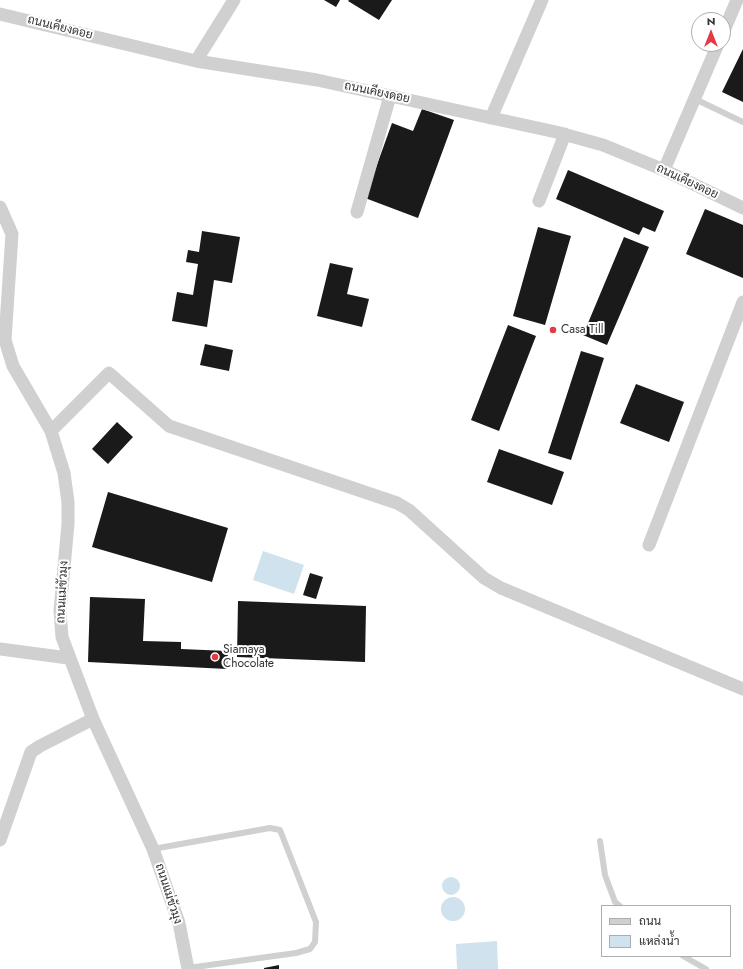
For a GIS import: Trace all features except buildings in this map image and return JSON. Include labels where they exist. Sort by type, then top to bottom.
[{"type":"street","points":[[196,61],[234,0]]},
{"type":"street","points":[[491,118],[542,0]]},
{"type":"street","points":[[731,14],[737,0]]},
{"type":"street","name":"ถนนเคียงดอย","points":[[0,14],[196,61],[318,80],[565,134],[603,145],[664,170],[743,208]]},
{"type":"street","points":[[664,170],[715,52]]},
{"type":"street","points":[[357,212],[390,96]]},
{"type":"street","points":[[539,201],[565,134]]},
{"type":"street","name":"ถนนแม่ขัวมุง","points":[[0,207],[12,234],[5,340],[13,366],[51,431],[64,473],[68,502],[68,524],[60,611],[62,637],[68,658],[93,719],[153,849],[179,923],[188,968]]},
{"type":"street","points":[[649,545],[743,302]]},
{"type":"street","points":[[51,431],[109,373],[169,426],[397,503],[409,510],[484,578],[501,588],[743,689]]},
{"type":"street","points":[[0,649],[68,658]]},
{"type":"street","points":[[0,840],[31,752],[93,719]]},
{"type":"lane","points":[[695,99],[743,122]]},
{"type":"lane","points":[[153,849],[270,828],[280,830],[316,922],[315,942],[310,949],[296,953],[188,968]]},
{"type":"lane","points":[[600,841],[605,875],[615,902],[619,905]]},
{"type":"lane","points":[[685,957],[706,969]]},
{"type":"water","points":[[263,551],[304,565],[294,594],[253,580]]},
{"type":"water","points":[[451,877],[457,880],[460,886],[457,892],[451,895],[445,892],[442,886],[445,880]]},
{"type":"water","points":[[453,897],[462,900],[465,909],[462,918],[453,921],[444,918],[441,909],[444,900]]},
{"type":"water","points":[[497,941],[498,969],[457,969],[456,944]]},
{"type":"place","name":"Casa Till","points":[[553,330]]},
{"type":"place","name":"Siamaya Chocolate","points":[[215,657]]}]
